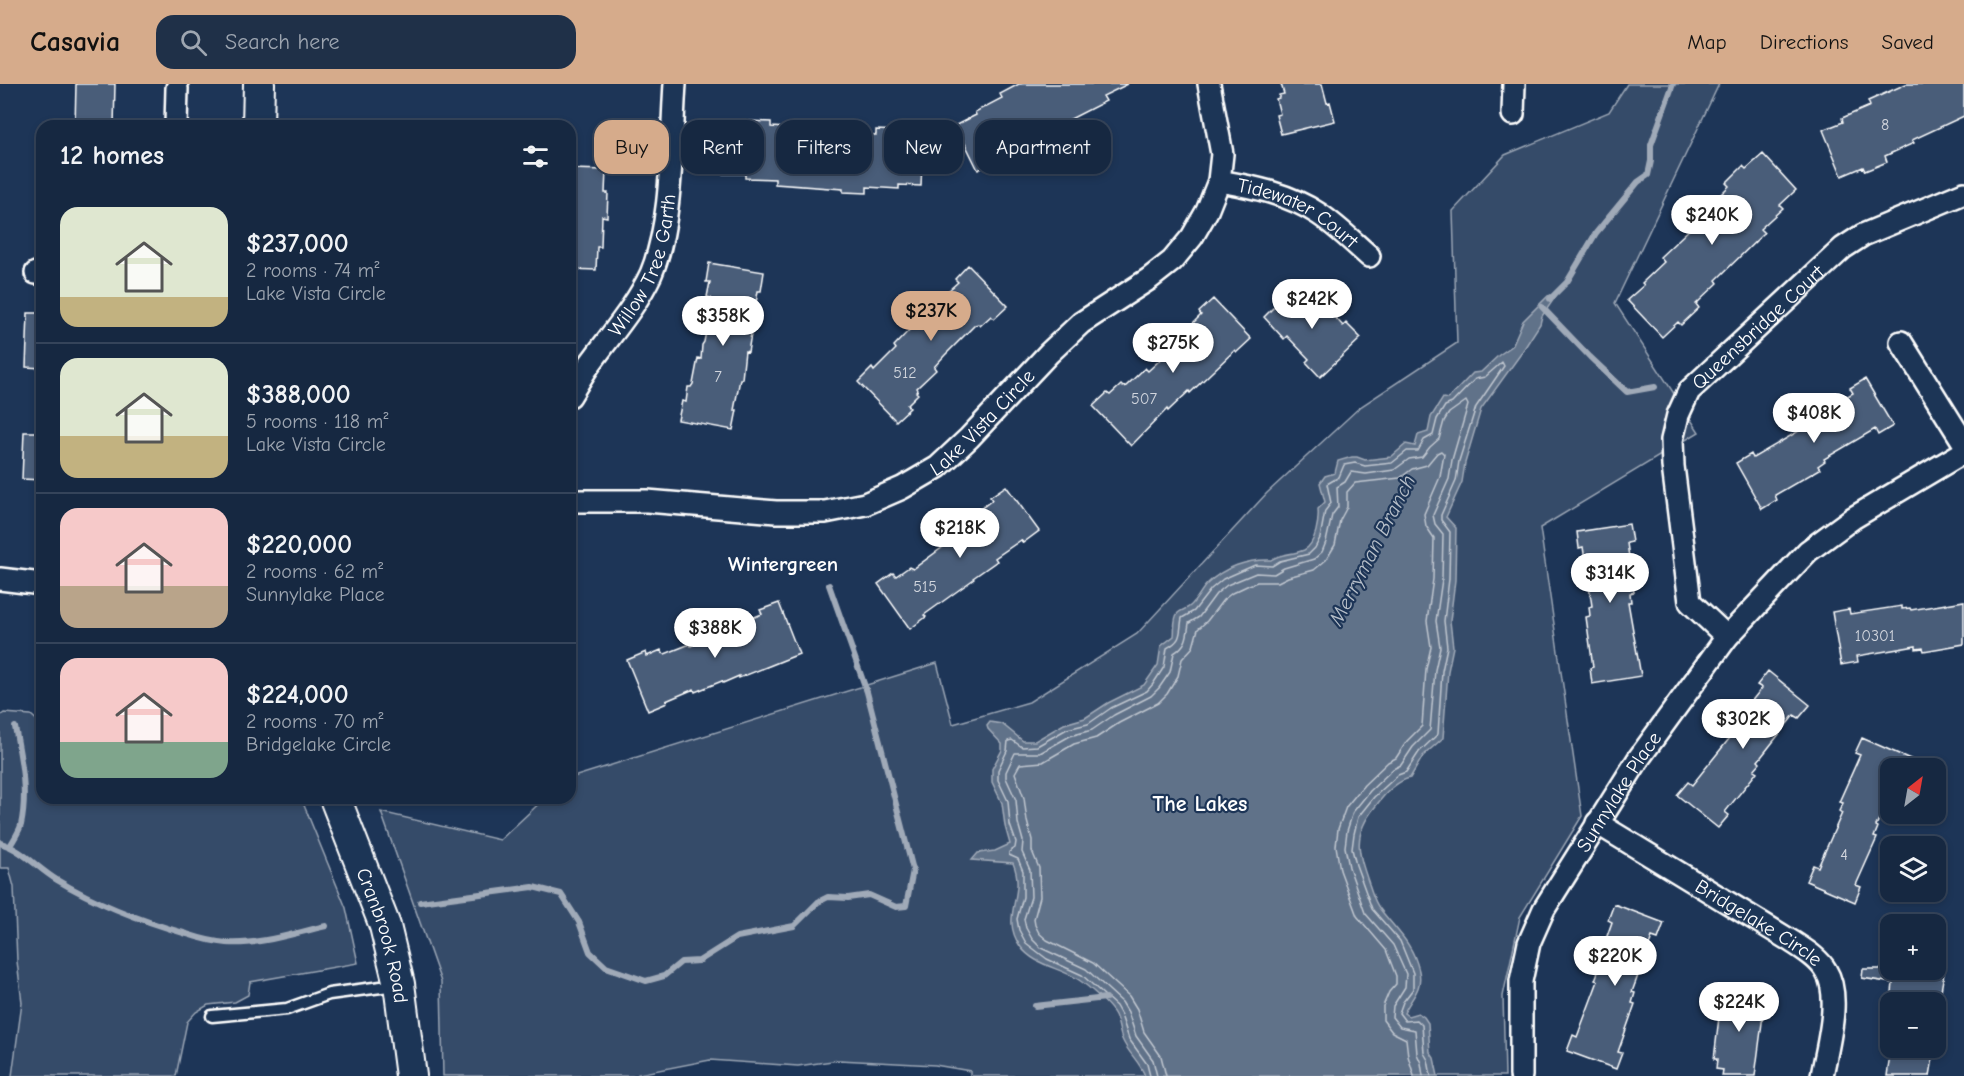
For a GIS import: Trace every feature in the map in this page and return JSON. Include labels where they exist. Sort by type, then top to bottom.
[{"type":"street","points":[[258,120],[259,84]]},
{"type":"street","name":"Willow Tree Garth","points":[[576,386],[590,363],[634,306],[651,273],[662,241],[668,198],[675,84]]},
{"type":"street","name":"Lake Vista Circle","points":[[576,501],[647,501],[776,512],[825,512],[865,504],[902,488],[938,467],[969,438],[1048,353],[1081,323],[1149,279],[1172,261],[1192,237],[1207,211],[1219,181],[1222,154],[1209,84]]},
{"type":"street","points":[[1513,114],[1514,84]]},
{"type":"street","points":[[176,120],[177,88]]},
{"type":"street","name":"Tidewater Court","points":[[1219,181],[1260,188],[1290,199],[1319,214],[1369,256]]},
{"type":"street","name":"Queensbridge Court","points":[[1727,637],[1690,602],[1673,466],[1672,440],[1678,415],[1689,391],[1843,248],[1863,235],[1964,192]]},
{"type":"street","points":[[1901,342],[1964,443]]},
{"type":"street","name":"Sunnylake Place","points":[[1521,1076],[1521,981],[1529,943],[1544,909],[1639,758],[1727,637],[1808,551],[1852,518],[1964,452]]},
{"type":"street","points":[[0,579],[36,583]]},
{"type":"street","name":"Cranbrook Road","points":[[337,804],[385,926],[405,1018],[411,1076]]},
{"type":"street","name":"Bridgelake Circle","points":[[1597,823],[1791,941],[1808,952],[1826,970],[1832,985],[1833,1005],[1822,1076]]},
{"type":"lane","points":[[212,1016],[287,1009],[329,994],[399,984]]},
{"type":"shaded area","points":[[1627,84],[1719,84],[1615,303],[1699,432],[1540,528],[1582,816],[1520,917],[1503,996],[1505,1076],[970,1076],[970,1071],[935,1065],[839,1060],[798,1066],[710,1060],[638,1074],[638,1076],[443,1076],[441,982],[381,812],[500,840],[539,804],[576,804],[576,776],[937,663],[953,724],[1029,702],[1137,634],[1267,493],[1360,407],[1457,343],[1453,211],[1505,155],[1609,112]]},
{"type":"shaded area","points":[[4,713],[31,715],[36,720],[36,804],[303,804],[346,908],[358,963],[250,982],[248,995],[235,1002],[208,1005],[196,1012],[187,1022],[176,1076],[12,1076],[22,1003],[17,961],[14,887],[9,868],[0,868],[0,716]]},
{"type":"water","points":[[1555,294],[1540,324],[1481,409],[1465,463],[1462,482],[1446,517],[1456,528],[1455,580],[1450,621],[1453,647],[1448,671],[1443,738],[1423,756],[1410,778],[1395,786],[1382,798],[1368,817],[1360,835],[1362,862],[1375,900],[1413,952],[1416,961],[1420,977],[1419,983],[1404,1013],[1408,1016],[1418,1013],[1428,1023],[1430,1052],[1434,1058],[1438,1076],[1145,1076],[1123,1041],[1115,1015],[1104,1001],[1079,980],[1032,958],[1020,946],[1012,925],[1017,886],[1013,863],[972,860],[978,853],[995,851],[1010,844],[1002,803],[992,782],[992,769],[1002,750],[1002,744],[987,726],[990,722],[1002,724],[1023,741],[1035,741],[1064,724],[1085,718],[1108,703],[1144,685],[1158,665],[1161,646],[1174,636],[1176,615],[1192,604],[1207,584],[1221,573],[1237,565],[1271,560],[1300,552],[1308,547],[1316,531],[1318,509],[1325,502],[1320,483],[1325,476],[1335,473],[1338,461],[1352,457],[1365,460],[1391,457],[1406,444],[1415,446],[1418,435],[1428,432],[1431,417],[1443,398],[1448,399],[1473,373],[1481,372],[1512,346],[1523,321],[1548,296]]},
{"type":"building","points":[[76,84],[115,84],[114,120],[75,120]]},
{"type":"building","points":[[1019,84],[1128,84],[1103,96],[1106,101],[1069,120],[975,120],[975,164],[963,139],[963,122],[976,115],[975,112],[1002,98],[1000,94]]},
{"type":"building","points":[[1281,84],[1322,84],[1335,121],[1281,134],[1276,115],[1280,114],[1276,99],[1279,95],[1284,94]]},
{"type":"building","points":[[1906,84],[1964,84],[1964,116],[1912,140],[1914,143],[1885,156],[1887,162],[1865,171],[1863,167],[1842,176],[1823,130],[1843,122],[1842,118],[1870,106],[1868,101]]},
{"type":"building","points":[[764,122],[771,122],[771,127],[776,127],[776,174],[872,174],[872,135],[876,135],[876,130],[884,130],[884,174],[921,174],[921,186],[899,185],[899,189],[867,187],[867,193],[775,184],[775,179],[745,178],[745,174],[764,174]]},
{"type":"building","points":[[1763,154],[1796,190],[1780,205],[1783,208],[1760,229],[1764,233],[1716,280],[1718,283],[1696,304],[1699,308],[1681,325],[1678,322],[1662,337],[1627,300],[1664,262],[1660,257],[1709,211],[1707,208],[1729,186],[1726,183],[1743,166],[1746,169]]},
{"type":"building","points":[[576,169],[594,170],[594,174],[606,174],[607,217],[602,216],[601,247],[597,247],[596,270],[576,269]]},
{"type":"building","points":[[709,263],[764,272],[761,291],[758,291],[748,352],[745,351],[742,379],[740,379],[734,410],[737,410],[733,430],[678,420],[682,401],[686,402],[688,387],[693,384],[698,358],[701,359],[712,301],[707,297],[710,282],[706,282]]},
{"type":"building","points":[[968,265],[1008,306],[994,319],[991,316],[980,326],[975,325],[945,355],[934,367],[936,370],[917,388],[918,394],[907,405],[910,408],[896,421],[858,382],[872,368],[874,371],[896,349],[894,346],[914,325],[912,323],[958,282],[955,279]]},
{"type":"building","points":[[1295,286],[1307,299],[1310,297],[1327,315],[1331,317],[1333,315],[1343,326],[1346,323],[1361,338],[1320,377],[1306,362],[1309,359],[1287,336],[1284,339],[1264,317]]},
{"type":"building","points":[[1213,299],[1251,339],[1237,352],[1235,350],[1190,393],[1189,391],[1168,411],[1167,409],[1131,446],[1093,406],[1107,393],[1110,395],[1121,385],[1126,386],[1145,368],[1148,371],[1191,331],[1190,326],[1201,315],[1199,312]]},
{"type":"building","points":[[28,313],[36,313],[36,368],[26,367]]},
{"type":"building","points":[[1865,379],[1893,426],[1878,435],[1875,429],[1824,459],[1825,461],[1818,466],[1820,469],[1775,495],[1777,500],[1762,509],[1736,463],[1751,454],[1753,458],[1804,428],[1803,426],[1810,422],[1808,419],[1853,393],[1850,388]]},
{"type":"building","points":[[24,432],[36,432],[36,480],[22,479]]},
{"type":"building","points":[[1006,486],[1039,531],[1023,543],[1021,540],[995,558],[997,561],[924,615],[926,617],[910,629],[878,584],[893,573],[896,576],[909,567],[913,569],[947,544],[950,541],[948,539],[960,533],[958,531],[982,513],[979,510],[992,500],[990,497]]},
{"type":"building","points":[[1629,524],[1632,542],[1627,543],[1634,592],[1630,593],[1631,602],[1628,602],[1641,676],[1592,684],[1590,668],[1593,667],[1586,617],[1590,616],[1589,607],[1592,606],[1583,547],[1579,548],[1577,532]]},
{"type":"building","points":[[1964,601],[1964,644],[1924,651],[1923,648],[1916,649],[1916,646],[1857,656],[1858,662],[1841,665],[1832,612],[1849,609],[1850,614],[1902,606],[1902,609],[1910,608],[1911,610]]},
{"type":"building","points":[[779,603],[799,654],[739,678],[739,676],[723,683],[722,681],[695,692],[694,689],[648,711],[627,660],[646,652],[647,656],[661,650],[665,654],[703,640],[703,643],[746,625],[747,620],[762,614],[760,610]]},
{"type":"building","points":[[1768,671],[1810,705],[1799,718],[1794,715],[1758,761],[1760,763],[1754,770],[1757,772],[1725,812],[1729,815],[1718,828],[1677,795],[1688,782],[1692,785],[1729,739],[1727,737],[1733,730],[1730,728],[1762,688],[1757,685]]},
{"type":"building","points":[[1862,738],[1908,758],[1880,758],[1880,817],[1874,837],[1877,838],[1856,885],[1861,887],[1855,902],[1806,881],[1813,865],[1818,867],[1842,813],[1839,811],[1843,803],[1839,802],[1860,755],[1855,753]]},
{"type":"building","points":[[1614,904],[1664,923],[1658,939],[1652,937],[1632,992],[1635,993],[1632,1003],[1635,1004],[1618,1052],[1622,1053],[1616,1069],[1567,1051],[1573,1035],[1577,1037],[1598,981],[1595,980],[1598,972],[1595,970],[1612,922],[1608,920]]},
{"type":"building","points":[[1863,969],[1880,969],[1880,980],[1943,980],[1941,991],[1892,992],[1893,983],[1862,978]]},
{"type":"building","points":[[1718,991],[1772,999],[1769,1016],[1763,1015],[1755,1076],[1722,1076],[1723,1070],[1716,1069],[1717,1059],[1714,1059],[1720,1009],[1716,1008]]},
{"type":"building","points":[[1889,1058],[1933,1058],[1930,1076],[1887,1076]]},
{"type":"waterway","name":"Merryman Branch","points":[[1550,299],[1567,282],[1596,233],[1638,182],[1648,175],[1651,145],[1673,84]]},
{"type":"waterway","points":[[1542,307],[1627,392],[1655,387]]},
{"type":"waterway","points":[[420,902],[533,887],[561,894],[579,922],[590,952],[606,967],[646,981],[664,976],[681,962],[699,961],[737,937],[794,926],[818,902],[828,897],[848,898],[869,895],[896,907],[906,906],[913,870],[867,692],[829,585]]},
{"type":"waterway","points":[[10,846],[21,825],[24,800],[23,776],[15,727]]},
{"type":"waterway","points":[[0,843],[22,854],[57,880],[88,897],[137,918],[217,942],[252,942],[326,926]]},
{"type":"waterway","points":[[1035,1006],[1106,998]]},
{"type":"district","name":"Wintergreen","points":[[783,564]]},
{"type":"district","name":"The Lakes","points":[[1200,804]]}]
